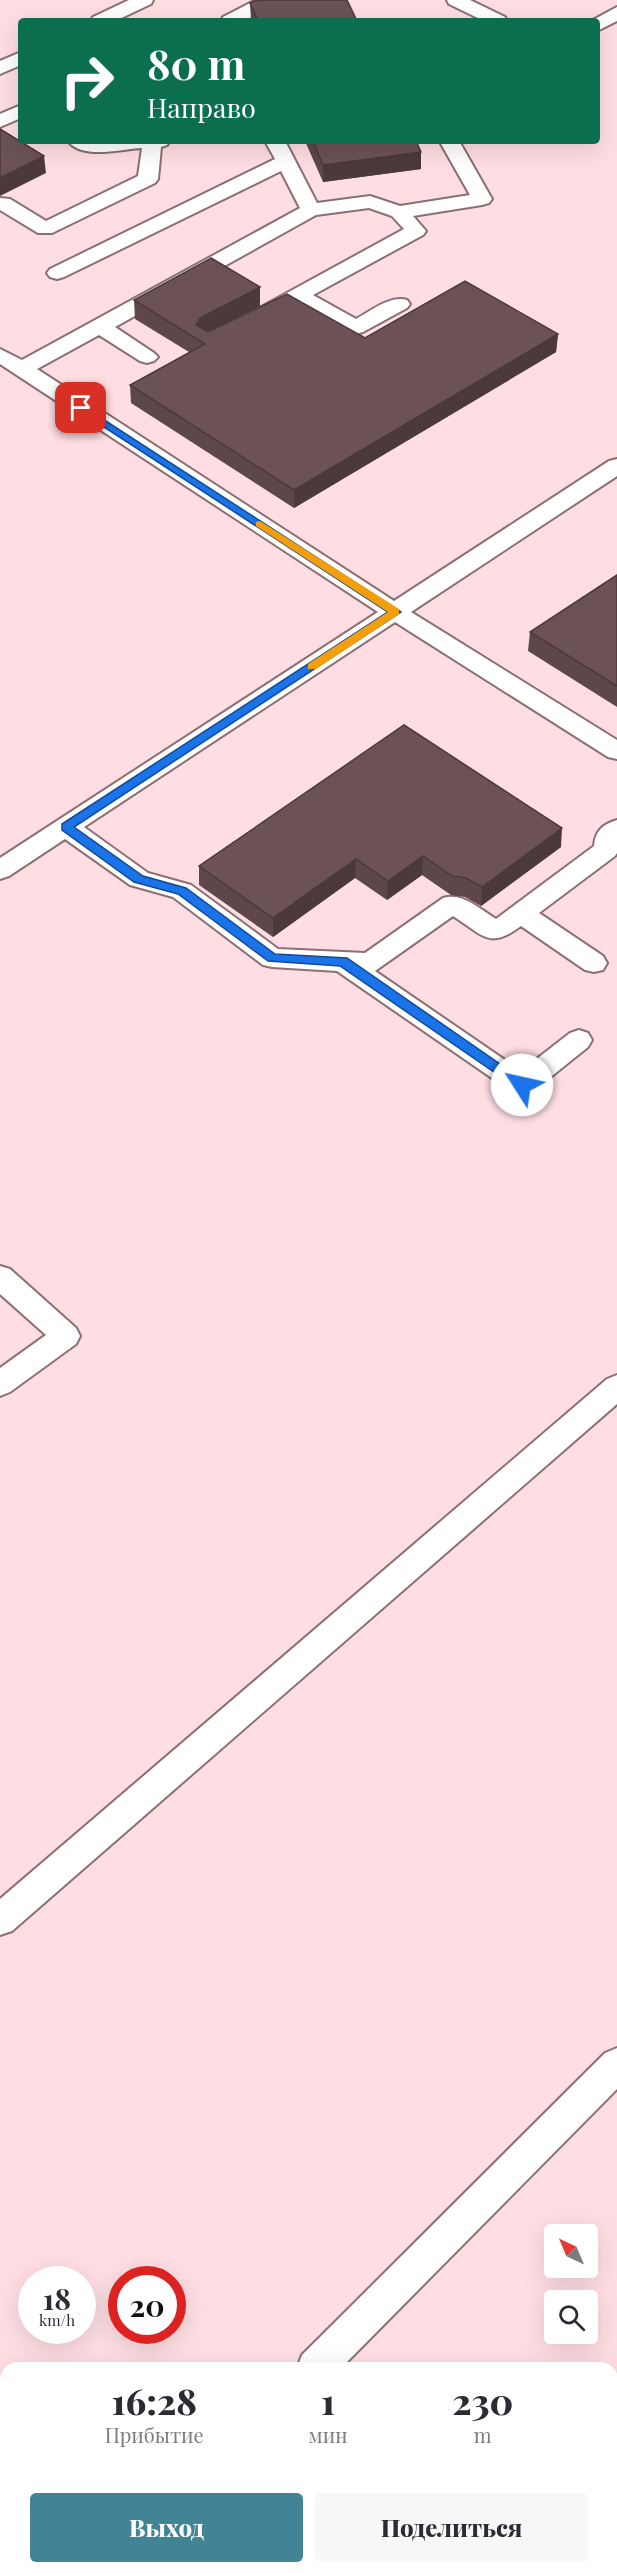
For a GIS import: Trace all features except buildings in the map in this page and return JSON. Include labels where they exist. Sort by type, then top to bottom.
[{"type":"lane","points":[[106,18],[144,0]]},
{"type":"lane","points":[[456,0],[492,18]]},
{"type":"lane","points":[[236,18],[266,2]]},
{"type":"lane","points":[[600,23],[617,13]]},
{"type":"lane","points":[[0,68],[18,59]]},
{"type":"lane","points":[[0,99],[18,108]]},
{"type":"lane","points":[[0,122],[18,111]]},
{"type":"lane","points":[[83,144],[87,146],[122,144]]},
{"type":"lane","points":[[3,203],[45,229],[148,179],[156,144]]},
{"type":"lane","points":[[276,144],[311,210]]},
{"type":"lane","points":[[22,369],[266,238],[311,210],[370,202],[399,212],[482,199],[451,144]]},
{"type":"lane","points":[[57,273],[285,162]]},
{"type":"lane","points":[[239,326],[299,296],[416,231],[399,212]]},
{"type":"lane","points":[[299,296],[356,328],[400,304]]},
{"type":"lane","points":[[99,326],[147,357]]},
{"type":"lane","points":[[0,355],[395,612],[617,751]]},
{"type":"lane","points":[[0,870],[617,466]]},
{"type":"lane","points":[[66,827],[139,879],[182,891],[272,958],[370,963],[452,904],[497,931],[606,850],[607,837],[617,829]]},
{"type":"lane","points":[[521,913],[594,963]]},
{"type":"lane","points":[[342,962],[522,1085],[579,1040]]},
{"type":"lane","points":[[0,1277],[66,1336],[0,1384]]},
{"type":"lane","points":[[0,1920],[617,1387]]},
{"type":"lane","points":[[321,2362],[617,2065]]},
{"type":"shaded area","points":[[0,0],[617,0],[617,2362],[0,2362]]},
{"type":"slow traffic","points":[[260,524],[395,612],[312,666]]},
{"type":"route","points":[[81,408],[395,612],[66,827],[139,879],[182,891],[272,958],[342,962],[522,1085]]}]
